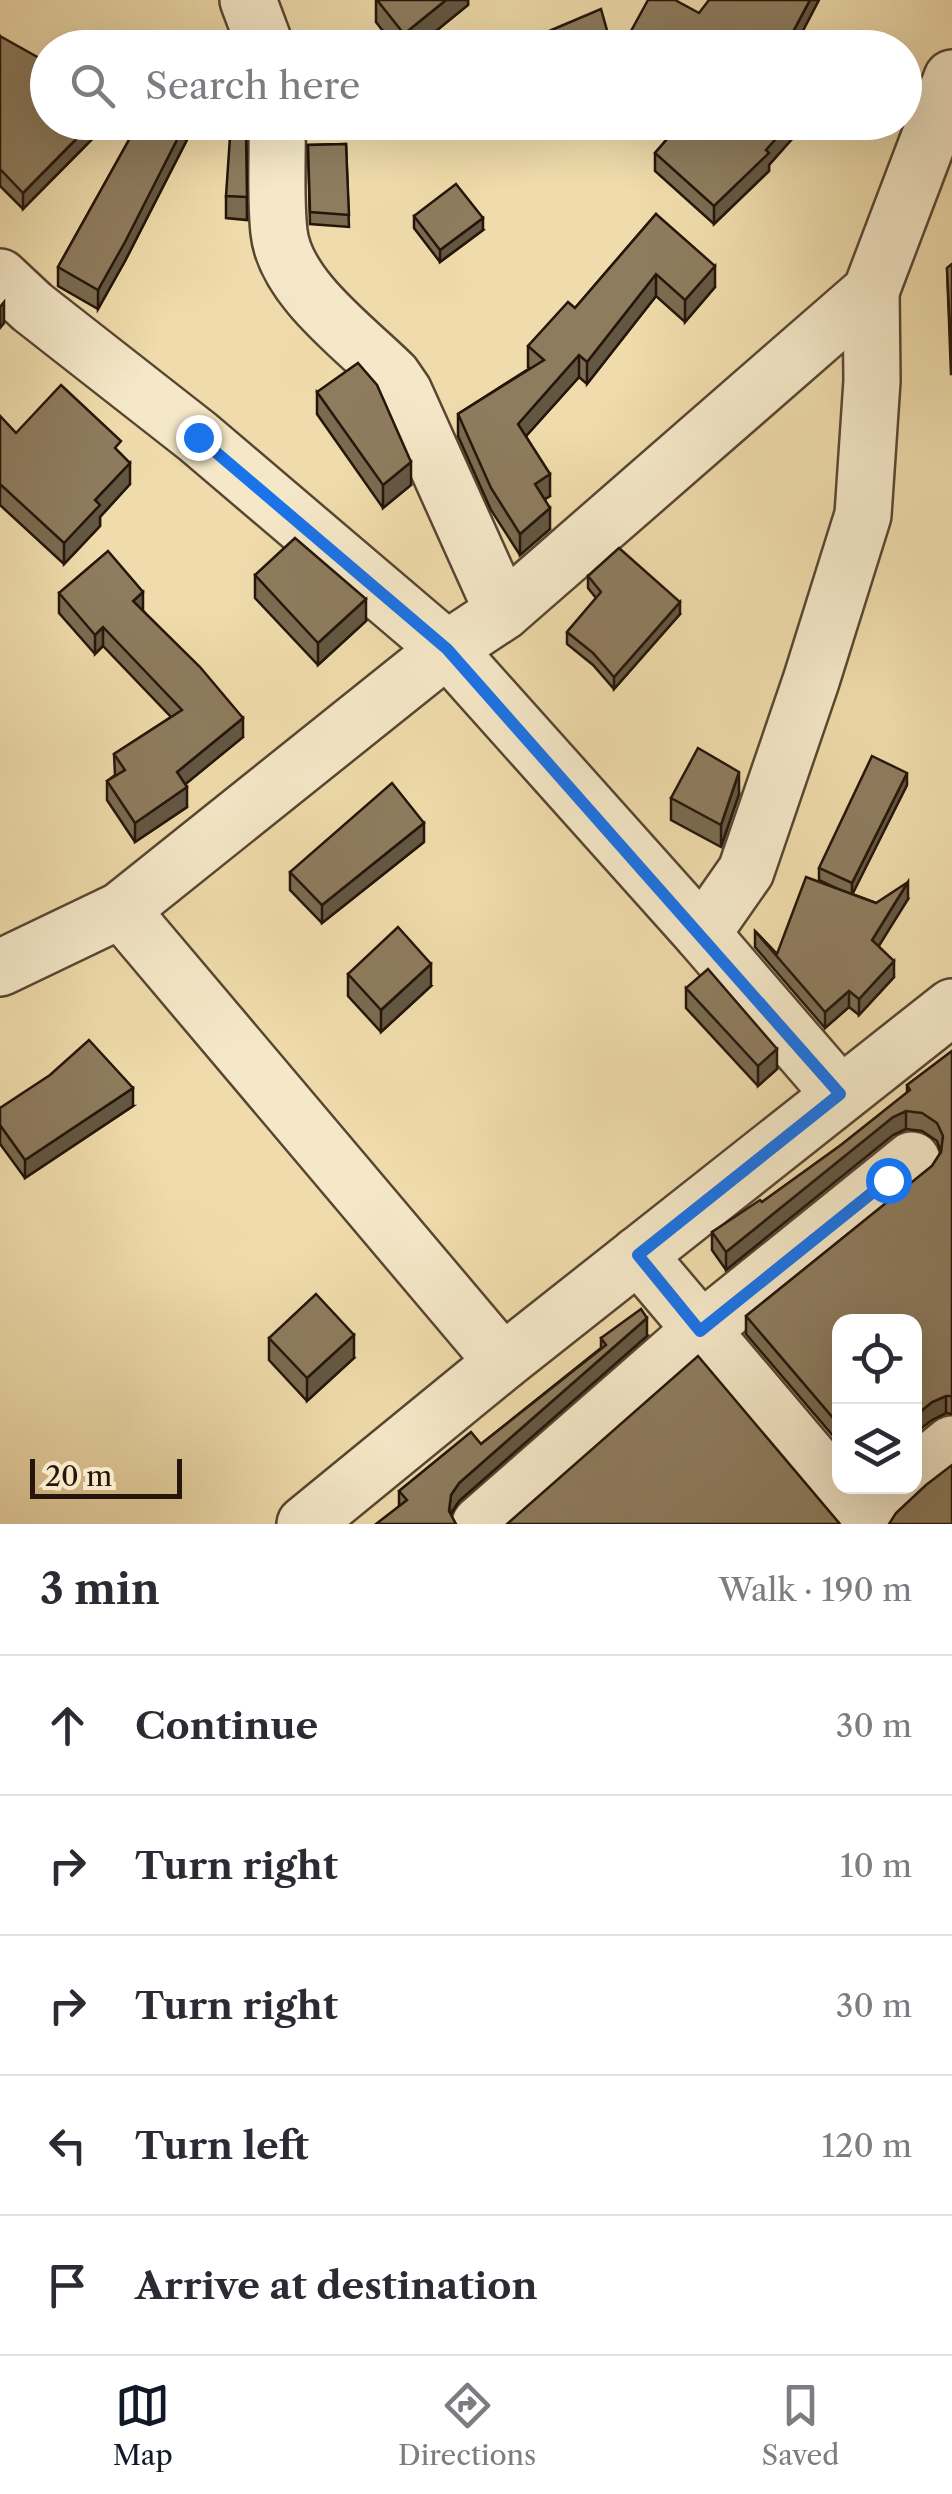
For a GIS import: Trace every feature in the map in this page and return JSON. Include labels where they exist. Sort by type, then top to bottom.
[{"type":"street","points":[[248,0],[259,30]]},
{"type":"street","points":[[702,934],[746,871],[863,515],[872,381],[871,291],[952,78]]},
{"type":"street","points":[[278,140],[278,234],[286,261],[304,289],[393,376],[404,392],[503,612]]},
{"type":"street","points":[[0,277],[32,307],[198,437],[447,649],[840,1094]]},
{"type":"street","points":[[0,968],[121,910],[447,649],[503,612],[871,291]]},
{"type":"street","points":[[121,910],[503,1362]]},
{"type":"street","points":[[305,1524],[952,1007]]},
{"type":"street","points":[[480,1524],[700,1331],[912,1160]]},
{"type":"street","points":[[638,1255],[700,1331],[876,1510]]},
{"type":"street","points":[[922,1469],[952,1444]]},
{"type":"building","points":[[377,0],[446,0],[409,30],[401,30]]},
{"type":"building","points":[[648,0],[675,0],[699,13],[709,0],[810,0],[794,30],[632,30]]},
{"type":"building","points":[[601,9],[607,30],[551,30]]},
{"type":"building","points":[[0,36],[30,53],[30,140],[75,140],[23,193],[0,169]]},
{"type":"building","points":[[129,140],[177,140],[98,290],[58,267]]},
{"type":"building","points":[[230,140],[246,140],[247,197],[226,196]]},
{"type":"building","points":[[666,140],[775,140],[766,150],[769,153],[714,206],[655,153]]},
{"type":"building","points":[[346,144],[349,215],[310,212],[308,145]]},
{"type":"building","points":[[456,184],[483,218],[440,250],[414,216]]},
{"type":"building","points":[[656,214],[715,266],[685,300],[656,274],[587,362],[579,355],[518,424],[550,474],[535,484],[550,508],[520,534],[491,488],[458,414],[544,360],[528,346],[568,302],[575,308]]},
{"type":"building","points":[[952,264],[952,351],[951,352],[947,268]]},
{"type":"building","points":[[358,363],[377,385],[411,462],[383,485],[317,392]]},
{"type":"building","points":[[61,385],[121,441],[115,448],[130,463],[95,500],[100,505],[64,543],[0,484],[0,416],[16,433]]},
{"type":"building","points":[[295,538],[366,599],[318,643],[255,575]]},
{"type":"building","points":[[619,548],[680,602],[614,677],[567,632],[601,592],[588,576]]},
{"type":"building","points":[[108,551],[143,592],[133,601],[200,667],[243,718],[177,772],[187,787],[135,823],[107,781],[125,770],[114,754],[182,710],[103,627],[95,635],[59,593]]},
{"type":"building","points":[[698,748],[739,772],[721,825],[671,798]]},
{"type":"building","points":[[872,756],[907,773],[852,883],[819,868]]},
{"type":"building","points":[[392,783],[424,823],[322,905],[290,872]]},
{"type":"building","points":[[806,877],[876,903],[908,882],[872,940],[894,961],[859,999],[849,991],[825,1012],[755,931],[777,954]]},
{"type":"building","points":[[398,927],[431,964],[381,1010],[348,974]]},
{"type":"building","points":[[708,969],[777,1049],[758,1066],[686,988]]},
{"type":"building","points":[[89,1040],[133,1088],[25,1160],[0,1125],[0,1108],[50,1075]]},
{"type":"building","points":[[952,1051],[952,1396],[932,1402],[922,1410],[922,1314],[832,1314],[832,1417],[746,1316],[932,1166],[941,1152],[943,1136],[937,1123],[922,1113],[906,1111],[893,1117],[726,1252],[712,1232],[762,1202],[841,1145],[910,1090],[907,1085]]},
{"type":"building","points":[[316,1294],[354,1335],[307,1378],[269,1338]]},
{"type":"building","points":[[641,1309],[647,1318],[459,1483],[451,1495],[449,1511],[456,1524],[376,1524],[407,1500],[399,1491],[471,1432],[481,1444],[606,1345],[601,1338]]},
{"type":"building","points":[[698,1356],[840,1524],[507,1524]]},
{"type":"building","points":[[952,1465],[952,1524],[889,1524],[916,1494],[922,1494],[926,1485]]},
{"type":"route","points":[[198,437],[447,649],[840,1094],[638,1255],[700,1331],[888,1180]]}]
